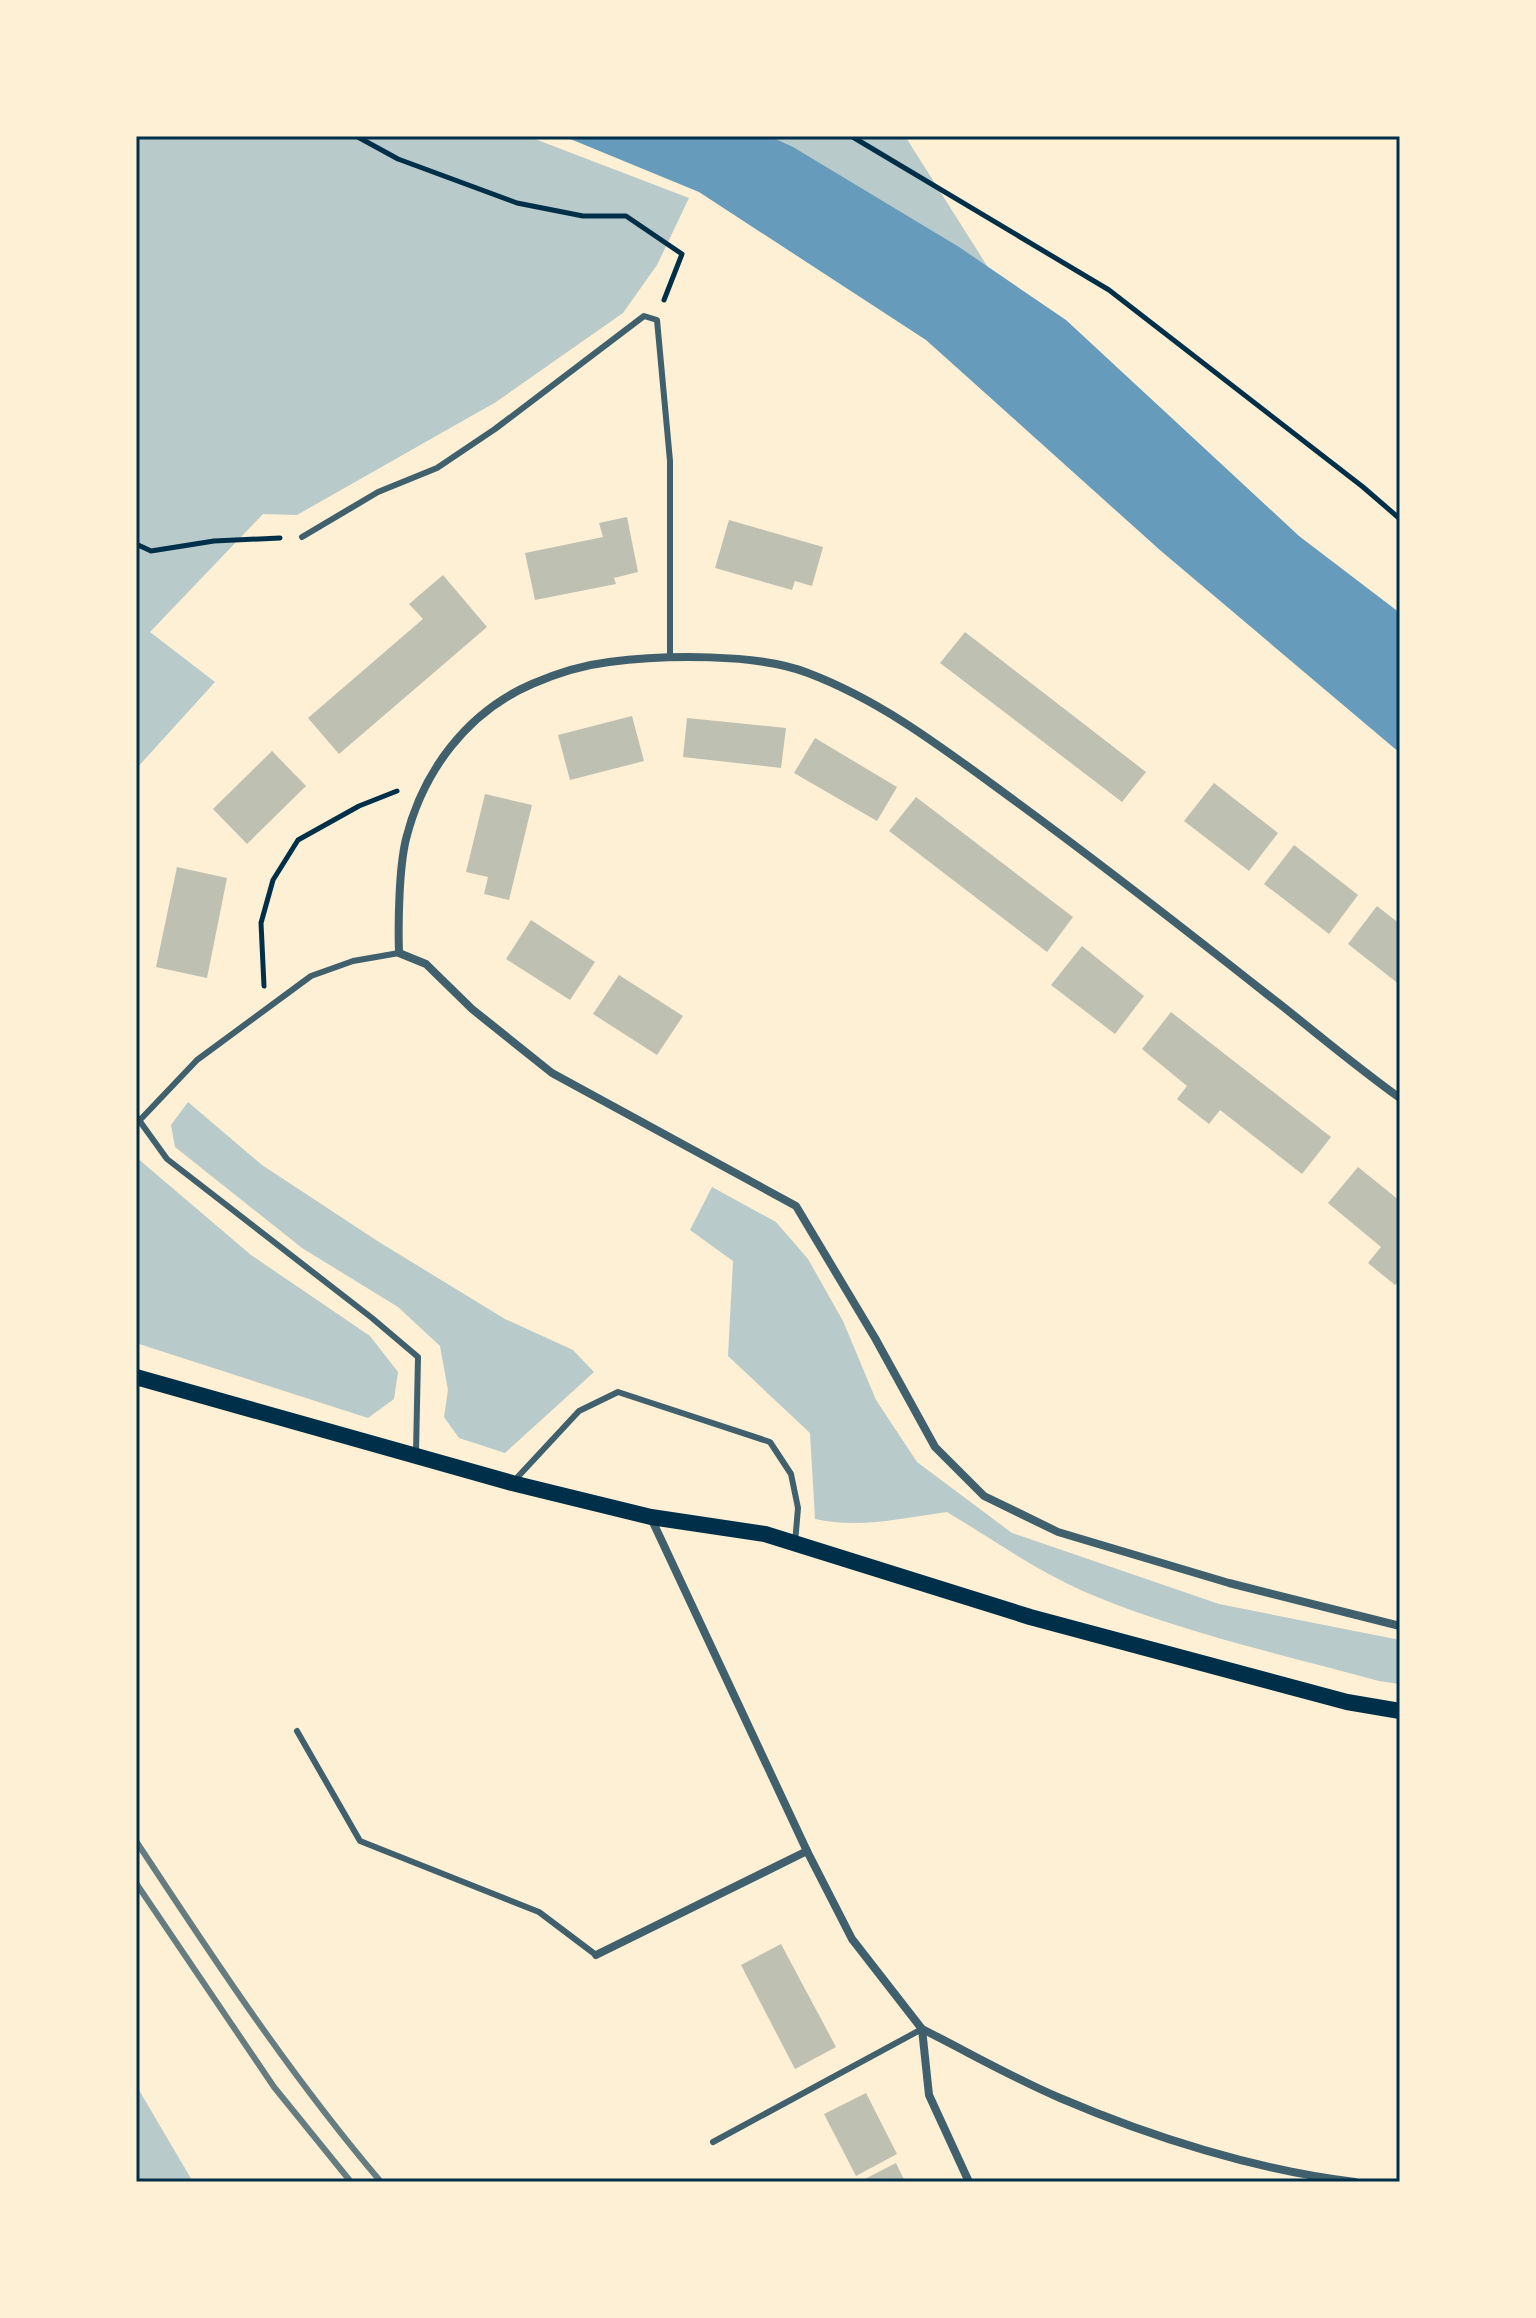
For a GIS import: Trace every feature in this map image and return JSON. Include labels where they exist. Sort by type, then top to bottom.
[{"type":"main road","points":[[136,1377],[512,1483],[651,1517],[765,1534],[1030,1617],[1347,1702],[1400,1711]]},
{"type":"street","points":[[1400,1098],[1094,858],[925,736],[872,701],[805,671],[751,660],[670,658],[607,662],[543,679],[505,695],[465,729],[434,767],[405,841],[399,953],[426,964],[472,1009],[552,1073],[796,1206],[875,1338],[935,1447],[984,1496],[1058,1532],[1229,1583],[1400,1626]]},
{"type":"street","points":[[651,1517],[807,1851],[852,1939],[922,2029],[1059,2098],[1192,2146],[1319,2177],[1355,2182]]},
{"type":"street","points":[[596,1955],[807,1851]]},
{"type":"street","points":[[922,2029],[929,2095],[969,2182]]},
{"type":"lane","points":[[302,537],[378,492],[437,468],[495,429],[644,316],[657,320],[670,461],[670,658]]},
{"type":"lane","points":[[399,953],[353,961],[311,976],[197,1060],[138,1118],[167,1159],[418,1357],[416,1456]]},
{"type":"lane","points":[[512,1483],[579,1411],[618,1392],[770,1442],[791,1474],[798,1508],[795,1543]]},
{"type":"lane","points":[[297,1731],[360,1841],[539,1912],[596,1955]]},
{"type":"lane","points":[[713,2142],[922,2029]]},
{"type":"path","points":[[356,136],[398,159],[517,203],[583,216],[626,216],[682,254],[657,320]]},
{"type":"path","points":[[851,136],[1109,290],[1400,519]]},
{"type":"path","points":[[136,544],[151,551],[214,541],[302,537]]},
{"type":"path","points":[[270,1006],[262,979],[261,923],[273,880],[298,840],[359,806],[428,780]]},
{"type":"shaded area","points":[[136,136],[527,136],[689,198],[657,265],[623,313],[496,402],[297,515],[263,514],[150,632],[215,682],[136,769]]},
{"type":"shaded area","points":[[714,136],[905,136],[1044,356]]},
{"type":"shaded area","points":[[188,1102],[262,1165],[379,1242],[505,1319],[573,1350],[594,1372],[505,1453],[459,1438],[444,1417],[448,1390],[440,1346],[398,1307],[302,1248],[175,1147],[171,1125]]},
{"type":"shaded area","points":[[136,1157],[251,1255],[370,1336],[398,1372],[394,1399],[368,1418],[136,1343]]},
{"type":"shaded area","points":[[712,1187],[776,1222],[808,1259],[843,1321],[876,1400],[917,1462],[1012,1533],[1219,1604],[1400,1640],[1400,1684],[1230,1641],[1121,1606],[1050,1574],[947,1512],[864,1523],[815,1519],[810,1433],[728,1356],[733,1261],[690,1230]]},
{"type":"shaded area","points":[[136,2085],[193,2182],[136,2182]]},
{"type":"water","points":[[563,136],[769,136],[793,147],[959,247],[1066,320],[1299,536],[1400,613],[1400,753],[1161,551],[926,340],[699,192]]},
{"type":"building","points":[[627,517],[638,572],[614,578],[616,584],[535,600],[525,553],[603,537],[599,523]]},
{"type":"building","points":[[729,520],[823,547],[812,586],[795,581],[792,590],[715,568]]},
{"type":"building","points":[[443,575],[487,627],[339,754],[308,718],[423,619],[409,604]]},
{"type":"building","points":[[965,632],[1146,772],[1122,802],[940,663]]},
{"type":"building","points":[[632,716],[644,761],[570,780],[558,735]]},
{"type":"building","points":[[687,718],[786,728],[781,768],[683,757]]},
{"type":"building","points":[[815,738],[897,787],[877,821],[794,773]]},
{"type":"building","points":[[272,751],[306,786],[247,844],[213,809]]},
{"type":"building","points":[[1214,783],[1278,833],[1249,871],[1184,821]]},
{"type":"building","points":[[485,794],[532,805],[509,900],[484,894],[488,877],[466,872]]},
{"type":"building","points":[[916,797],[1073,917],[1047,952],[889,831]]},
{"type":"building","points":[[1294,845],[1358,895],[1329,934],[1264,884]]},
{"type":"building","points":[[177,867],[227,878],[207,978],[156,967]]},
{"type":"building","points":[[1377,906],[1400,924],[1400,985],[1348,944]]},
{"type":"building","points":[[531,920],[595,962],[570,1000],[506,959]]},
{"type":"building","points":[[1082,946],[1144,996],[1115,1034],[1051,985]]},
{"type":"building","points":[[619,975],[683,1016],[657,1055],[593,1014]]},
{"type":"building","points":[[1171,1012],[1331,1137],[1302,1174],[1220,1110],[1209,1124],[1177,1099],[1187,1086],[1142,1049]]},
{"type":"building","points":[[1358,1167],[1400,1201],[1400,1280],[1395,1285],[1368,1263],[1381,1247],[1328,1203]]},
{"type":"building","points":[[781,1944],[836,2047],[795,2069],[741,1965]]},
{"type":"building","points":[[866,2093],[897,2154],[856,2176],[824,2114]]},
{"type":"building","points":[[896,2163],[905,2182],[859,2182]]},
{"type":"railway","points":[[136,1841],[284,2058],[381,2182]]},
{"type":"railway","points":[[136,1883],[274,2087],[351,2182]]}]
